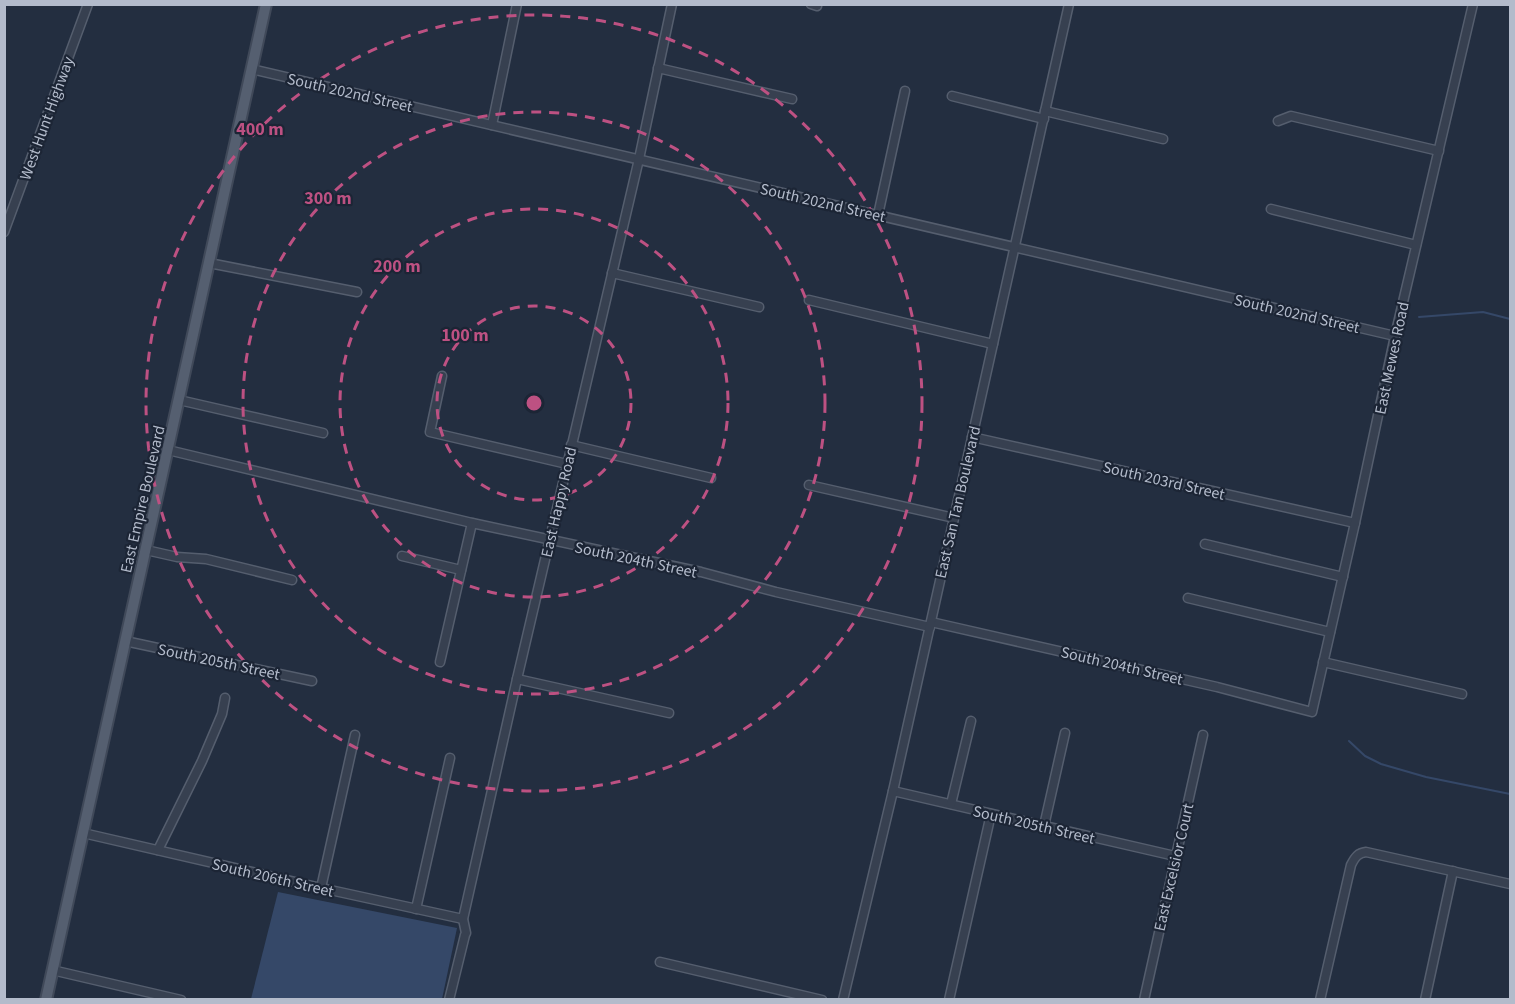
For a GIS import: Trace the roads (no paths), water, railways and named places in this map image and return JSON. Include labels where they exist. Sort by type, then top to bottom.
[{"type":"main road","name":"East Empire Boulevard","points":[[46,999],[266,4]]},
{"type":"street","name":"West Hunt Highway","points":[[4,232],[88,4]]},
{"type":"street","points":[[492,125],[517,4]]},
{"type":"street","name":"East Happy Road","points":[[449,999],[466,933],[464,919],[517,679],[639,159],[672,4]]},
{"type":"street","name":"East San Tan Boulevard","points":[[843,999],[893,791],[1069,4]]},
{"type":"street","name":"East Mewes Road","points":[[1312,712],[1395,336],[1473,4]]},
{"type":"street","points":[[658,68],[792,99]]},
{"type":"street","name":"South 202nd Street","points":[[251,69],[1395,336]]},
{"type":"street","points":[[878,215],[905,91]]},
{"type":"street","points":[[952,96],[1163,139]]},
{"type":"street","points":[[1278,121],[1291,116],[1439,151]]},
{"type":"street","points":[[1271,209],[1416,245]]},
{"type":"street","points":[[208,263],[357,292]]},
{"type":"street","points":[[612,273],[759,307]]},
{"type":"street","points":[[809,300],[993,344]]},
{"type":"street","points":[[442,376],[430,432],[567,464]]},
{"type":"street","points":[[179,400],[323,433]]},
{"type":"street","name":"South 203rd Street","points":[[972,437],[1355,523]]},
{"type":"street","points":[[571,445],[711,478]]},
{"type":"street","name":"South 204th Street","points":[[168,450],[472,523],[701,572],[776,592],[1205,684],[1312,712]]},
{"type":"street","points":[[809,485],[954,518]]},
{"type":"street","points":[[440,662],[472,523]]},
{"type":"street","points":[[1205,544],[1342,577]]},
{"type":"street","points":[[146,550],[177,557],[206,559],[292,580]]},
{"type":"street","points":[[402,556],[461,570]]},
{"type":"street","points":[[1188,597],[1330,632]]},
{"type":"street","name":"South 205th Street","points":[[125,640],[312,681]]},
{"type":"street","points":[[1323,662],[1462,694]]},
{"type":"street","points":[[517,679],[669,712]]},
{"type":"street","points":[[158,850],[202,761],[222,714],[225,698]]},
{"type":"street","points":[[951,804],[971,721]]},
{"type":"street","points":[[1044,826],[1065,733]]},
{"type":"street","points":[[321,888],[355,735]]},
{"type":"street","name":"East Excelsior Court","points":[[1144,999],[1203,735]]},
{"type":"street","points":[[416,909],[450,758]]},
{"type":"street","name":"South 205th Street","points":[[893,791],[1175,856]]},
{"type":"street","points":[[949,999],[991,814]]},
{"type":"street","name":"South 206th Street","points":[[83,833],[464,919]]},
{"type":"street","points":[[1320,999],[1351,865],[1360,853],[1366,852],[1510,884]]},
{"type":"street","points":[[1425,999],[1453,871]]},
{"type":"street","points":[[660,962],[822,999]]},
{"type":"street","points":[[52,970],[181,999]]},
{"type":"water","points":[[278,892],[457,928],[442,999],[251,999]]},
{"type":"waterway","points":[[1419,317],[1483,312],[1510,319]]},
{"type":"waterway","points":[[1349,741],[1365,756],[1381,764],[1426,777],[1510,794]]}]
